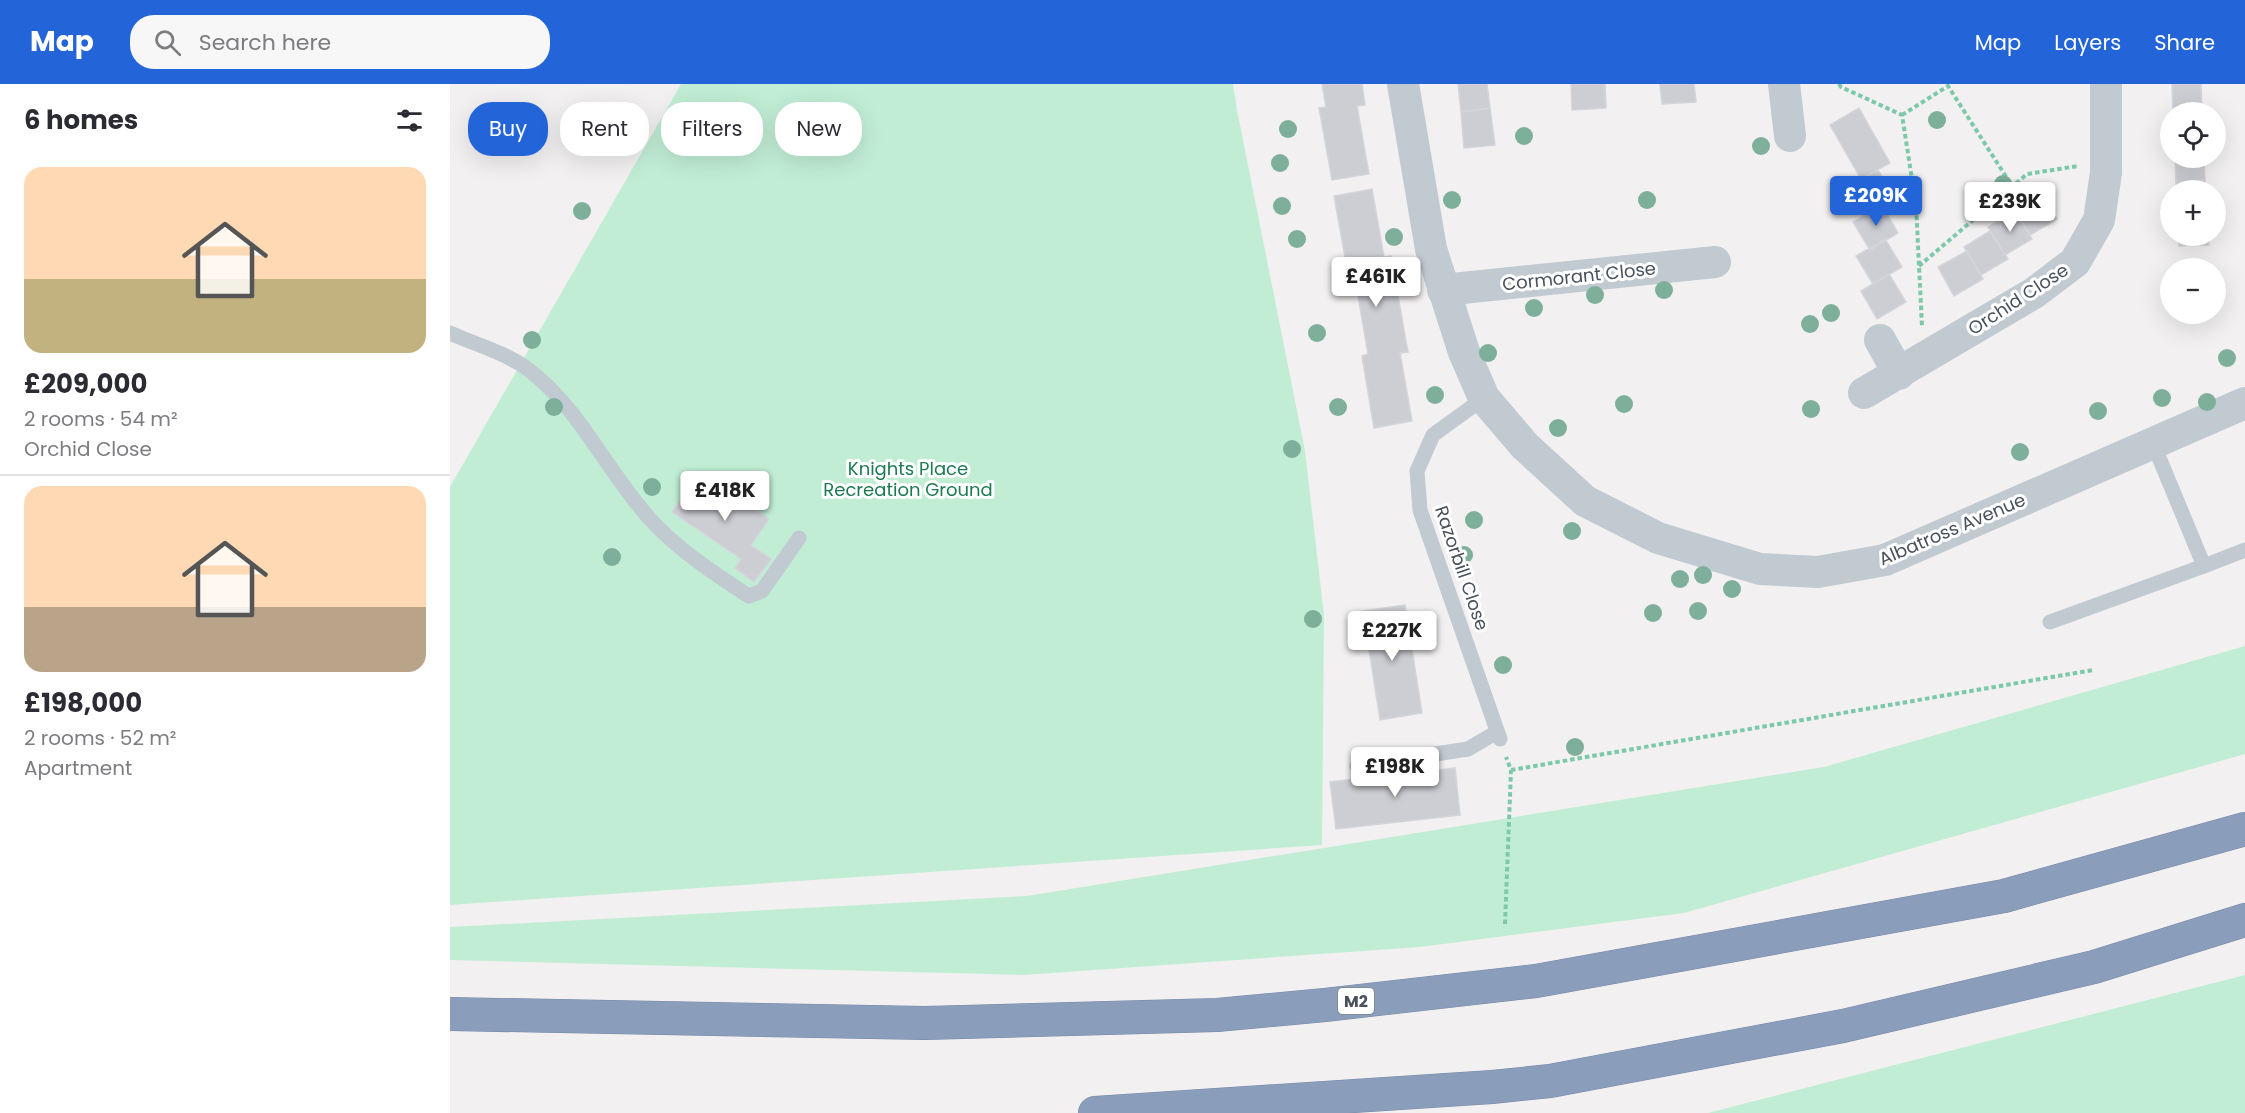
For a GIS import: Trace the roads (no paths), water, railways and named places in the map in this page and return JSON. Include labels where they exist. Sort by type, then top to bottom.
[{"type":"highway","name":"M2","points":[[450,1014],[925,1023],[1216,1015],[1325,1005],[1536,981],[2004,896],[2245,829]]},
{"type":"highway","points":[[1095,1113],[1480,1088],[1550,1081],[1843,1026],[2094,967],[2245,920]]},
{"type":"street","name":"Albatross Avenue","points":[[1403,84],[1431,249],[1464,352],[1484,398],[1525,446],[1585,501],[1658,538],[1760,569],[1818,572],[1885,560],[2245,403]]},
{"type":"street","points":[[1784,84],[1790,136]]},
{"type":"street","name":"Orchid Close","points":[[1864,393],[1912,367],[2034,293],[2075,262],[2099,220],[2106,162],[2106,84]]},
{"type":"street","name":"Cormorant Close","points":[[1443,290],[1715,262]]},
{"type":"street","points":[[1880,340],[1912,367]]},
{"type":"lane","points":[[450,333],[512,360],[533,374],[572,412],[650,520],[693,557],[749,596],[762,591],[799,538]]},
{"type":"lane","name":"Razorbill Close","points":[[1357,766],[1468,749],[1498,735],[1420,510],[1417,471],[1433,435],[1484,398]]},
{"type":"lane","points":[[2153,443],[2204,566]]},
{"type":"lane","points":[[2050,622],[2245,550]]},
{"type":"park label","name":"Knights Place Recreation Ground","points":[[908,478]]}]
